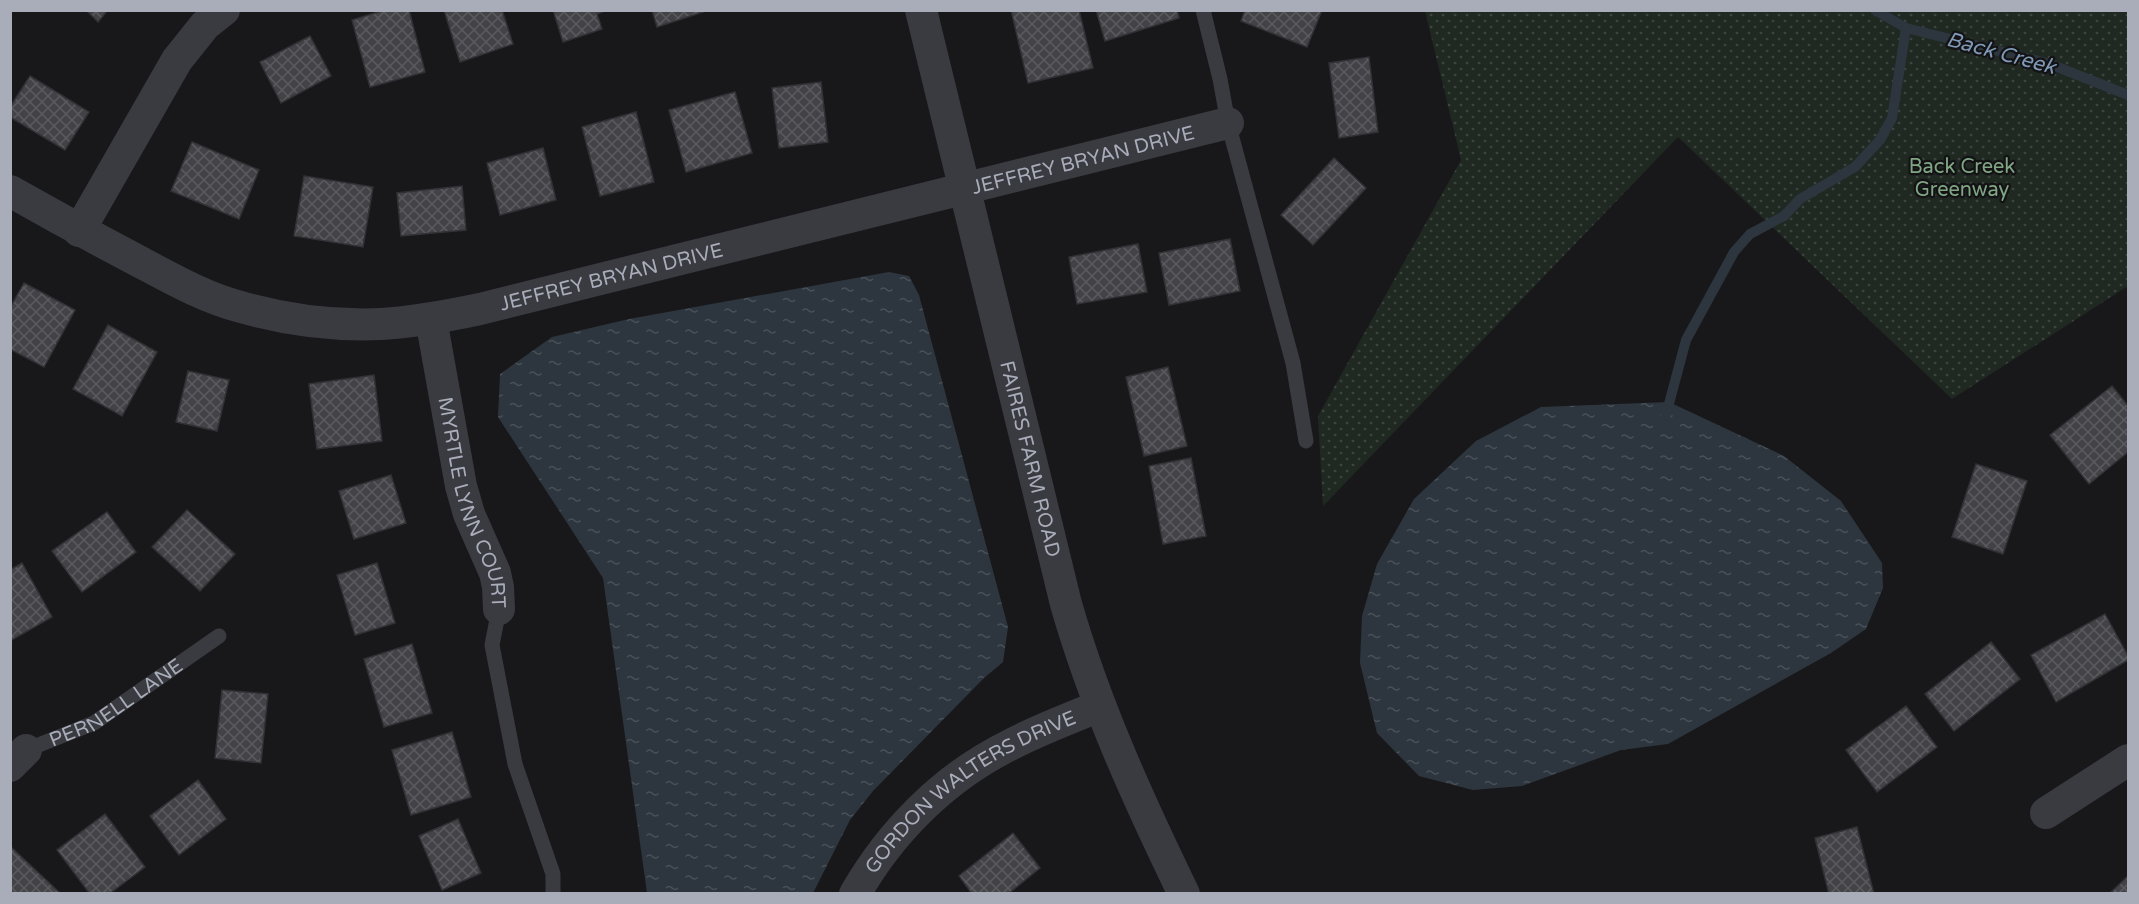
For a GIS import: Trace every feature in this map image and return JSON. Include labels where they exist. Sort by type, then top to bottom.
[{"type":"street","points":[[79,231],[177,60],[206,26],[224,10]]},
{"type":"street","name":"FAIRES FARM ROAD","points":[[921,10],[1079,650],[1099,706],[1132,785],[1185,894]]},
{"type":"street","name":"JEFFREY BRYAN DRIVE","points":[[10,191],[79,231],[184,285],[242,307],[302,320],[380,324],[431,319],[491,307],[1228,123]]},
{"type":"street","name":"MYRTLE LYNN COURT","points":[[431,319],[461,486],[469,514],[495,573],[499,609]]},
{"type":"street","name":"GORDON WALTERS DRIVE","points":[[855,894],[885,847],[925,805],[959,776],[1009,745],[1099,706]]},
{"type":"street","points":[[2046,813],[2128,760]]},
{"type":"lane","points":[[1203,10],[1228,123],[1293,363],[1306,441]]},
{"type":"lane","name":"MYRTLE LYNN COURT","points":[[499,609],[492,645],[515,765],[553,874],[553,894]]},
{"type":"lane","name":"PERNELL LANE","points":[[19,758],[94,723],[219,636]]},
{"type":"green space","name":"Back Creek Greenway","points":[[1425,11],[2128,11],[2128,286],[1952,399],[1678,137],[1323,506],[1318,416],[1461,160]]},
{"type":"water","points":[[889,272],[909,276],[919,295],[1008,627],[1003,662],[984,678],[873,791],[850,820],[813,893],[647,893],[603,578],[498,417],[500,374],[552,337],[629,319]]},
{"type":"water","points":[[1669,402],[1784,456],[1841,501],[1882,563],[1883,588],[1866,629],[1831,653],[1668,744],[1621,750],[1522,786],[1473,790],[1419,776],[1377,733],[1360,663],[1362,616],[1377,564],[1414,499],[1476,441],[1541,407]]},
{"type":"building","points":[[86,10],[108,10],[98,22]]},
{"type":"building","points":[[385,10],[409,10],[425,72],[370,87],[352,20]]},
{"type":"building","points":[[444,10],[502,10],[513,44],[460,62]]},
{"type":"building","points":[[553,10],[607,10],[597,14],[602,29],[563,42]]},
{"type":"building","points":[[652,10],[709,10],[657,27]]},
{"type":"building","points":[[1011,10],[1079,10],[1093,68],[1028,83]]},
{"type":"building","points":[[1096,10],[1177,10],[1179,18],[1105,41]]},
{"type":"building","points":[[1245,10],[1322,10],[1307,47],[1241,21]]},
{"type":"building","points":[[310,36],[331,76],[281,103],[260,62]]},
{"type":"building","points":[[1369,57],[1378,132],[1339,138],[1329,63]]},
{"type":"building","points":[[30,76],[89,112],[65,150],[10,117],[10,107]]},
{"type":"building","points":[[821,82],[828,142],[779,148],[772,88]]},
{"type":"building","points":[[735,92],[752,153],[686,172],[669,110]]},
{"type":"building","points":[[636,112],[654,182],[600,196],[582,127]]},
{"type":"building","points":[[192,142],[259,170],[239,219],[171,191]]},
{"type":"building","points":[[543,148],[556,200],[500,215],[487,163]]},
{"type":"building","points":[[1334,158],[1366,188],[1313,245],[1281,215]]},
{"type":"building","points":[[304,176],[373,187],[363,247],[294,236]]},
{"type":"building","points":[[462,186],[466,230],[401,236],[397,193]]},
{"type":"building","points":[[1230,239],[1240,291],[1169,305],[1159,253]]},
{"type":"building","points":[[1138,244],[1147,292],[1077,304],[1069,257]]},
{"type":"building","points":[[24,283],[75,310],[44,367],[10,349],[10,308]]},
{"type":"building","points":[[108,325],[157,352],[122,416],[73,389]]},
{"type":"building","points":[[1168,367],[1187,446],[1144,456],[1126,377]]},
{"type":"building","points":[[188,371],[229,380],[217,431],[176,422]]},
{"type":"building","points":[[374,375],[382,441],[317,449],[309,384]]},
{"type":"building","points":[[2112,386],[2128,406],[2128,452],[2089,484],[2050,435]]},
{"type":"building","points":[[1191,458],[1206,536],[1163,544],[1149,466]]},
{"type":"building","points":[[1976,464],[2027,481],[2003,554],[1952,537]]},
{"type":"building","points":[[391,475],[406,523],[354,539],[339,491]]},
{"type":"building","points":[[187,510],[235,554],[200,591],[152,547]]},
{"type":"building","points":[[107,512],[136,552],[82,592],[52,551]]},
{"type":"building","points":[[22,563],[52,617],[10,641],[10,570]]},
{"type":"building","points":[[377,563],[395,623],[355,635],[337,575]]},
{"type":"building","points":[[2105,614],[2128,660],[2056,702],[2031,655]]},
{"type":"building","points":[[1991,642],[2020,679],[1954,731],[1925,694]]},
{"type":"building","points":[[412,644],[432,713],[384,727],[364,659]]},
{"type":"building","points":[[222,690],[268,694],[261,763],[215,758]]},
{"type":"building","points":[[1906,706],[1937,747],[1877,792],[1846,750]]},
{"type":"building","points":[[452,732],[471,797],[411,815],[392,750]]},
{"type":"building","points":[[198,780],[226,819],[179,855],[150,816]]},
{"type":"building","points":[[105,814],[145,867],[109,894],[90,894],[57,850]]},
{"type":"building","points":[[458,819],[481,873],[442,890],[419,836]]},
{"type":"building","points":[[1857,827],[1874,894],[1829,894],[1815,838]]},
{"type":"building","points":[[1013,833],[1040,868],[1008,894],[972,894],[959,876]]},
{"type":"building","points":[[12,848],[60,894],[10,894],[10,849]]},
{"type":"building","points":[[2128,876],[2128,894],[2109,894]]},
{"type":"waterway","name":"Back Creek","points":[[1875,10],[1906,28],[2050,64],[2128,95]]},
{"type":"waterway","points":[[1666,415],[1686,340],[1734,252],[1750,234],[1784,216],[1800,199],[1855,167],[1880,140],[1892,118],[1906,28]]}]
